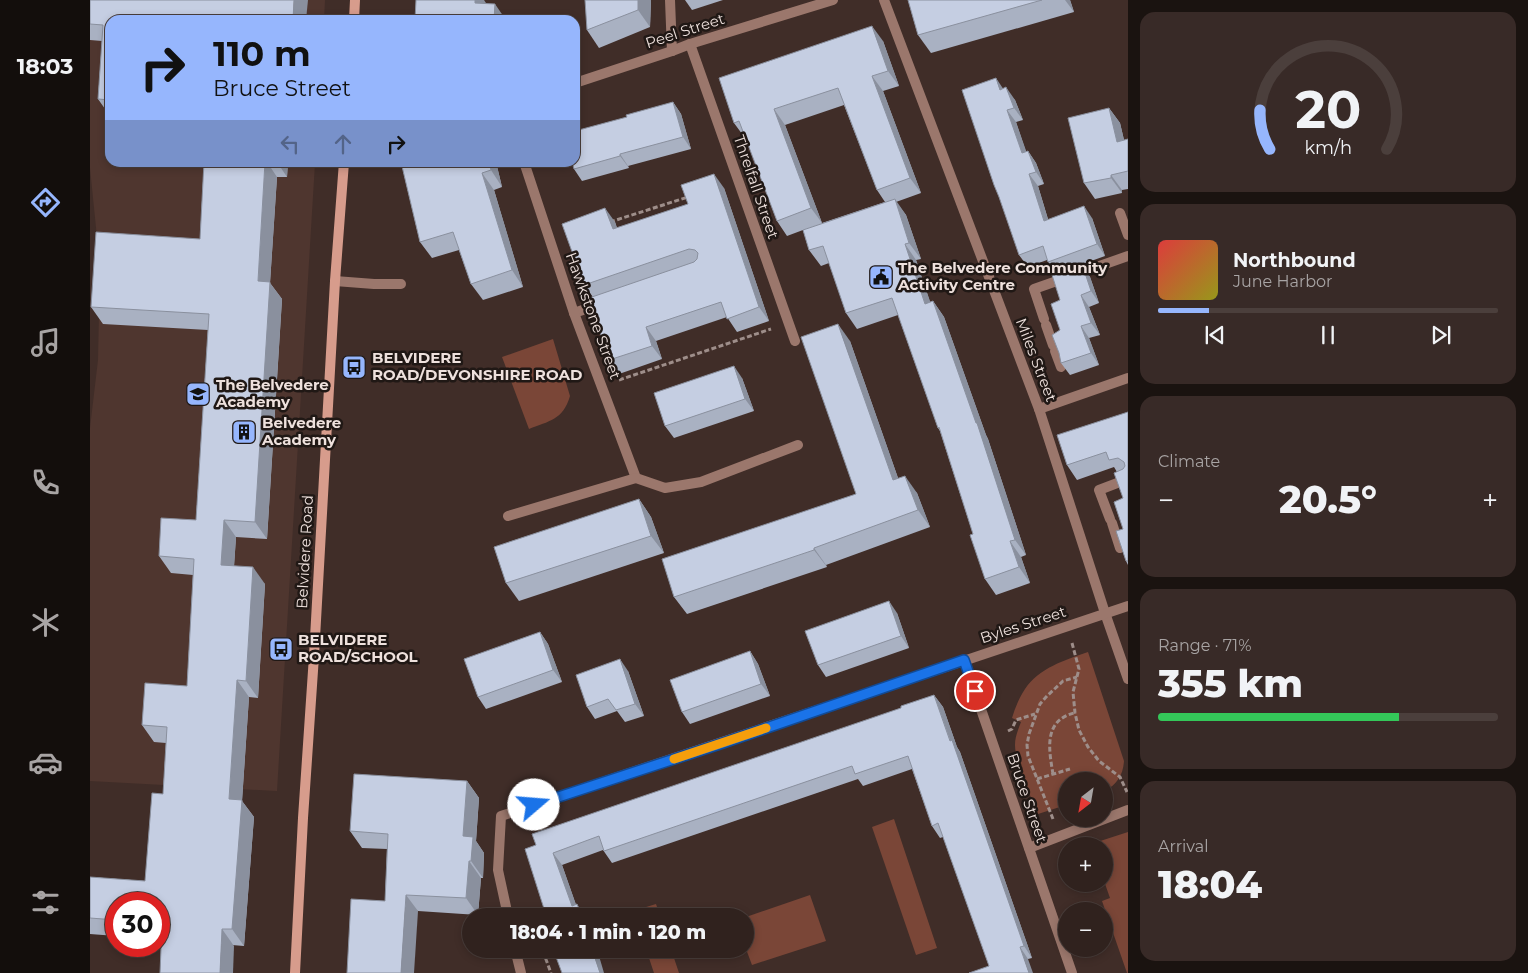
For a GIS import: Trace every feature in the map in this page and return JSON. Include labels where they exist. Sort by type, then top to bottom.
[{"type":"main road","points":[[354,15],[355,0]]},
{"type":"main road","name":"Belvidere Road","points":[[295,973],[335,281],[344,167]]},
{"type":"street","points":[[670,0],[672,51]]},
{"type":"street","name":"Peel Street","points":[[580,80],[833,0]]},
{"type":"street","name":"Miles Street","points":[[884,0],[1038,409],[1128,678]]},
{"type":"street","name":"Threlfall Street","points":[[690,44],[795,341]]},
{"type":"street","name":"Hawkstone Street","points":[[526,167],[574,313],[636,478]]},
{"type":"street","points":[[1120,213],[1128,235]]},
{"type":"street","points":[[1060,367],[1034,289],[1128,256]]},
{"type":"street","points":[[335,281],[402,284]]},
{"type":"street","points":[[574,313],[610,300]]},
{"type":"street","points":[[1038,409],[1128,378]]},
{"type":"street","points":[[508,516],[636,478],[665,488],[701,482],[798,445]]},
{"type":"street","points":[[1122,552],[1099,490],[1128,479]]},
{"type":"street","name":"Byles Street","points":[[506,908],[498,870],[502,816],[1128,606]]},
{"type":"street","name":"Bruce Street","points":[[964,660],[1072,973]]},
{"type":"street","points":[[1029,848],[1128,810]]},
{"type":"street","points":[[518,958],[521,973]]},
{"type":"path","points":[[605,224],[696,194]]},
{"type":"path","points":[[687,197],[690,206]]},
{"type":"path","points":[[602,386],[788,323]]},
{"type":"path","points":[[1066,626],[1079,668],[1073,692],[1074,713],[1080,730],[1088,747],[1099,761],[1120,777],[1128,795]]},
{"type":"path","points":[[1060,836],[1028,756],[1027,744],[1040,704],[1063,681],[1077,678]]},
{"type":"path","points":[[1053,774],[1049,752],[1052,732],[1060,720],[1066,715],[1074,713]]},
{"type":"path","points":[[990,736],[1012,730],[1016,720],[1036,714]]},
{"type":"path","points":[[1037,779],[1070,769]]},
{"type":"path","points":[[545,958],[550,973]]},
{"type":"shaded area","name":"The Belvedere Academy","points":[[90,0],[325,0],[324,15],[105,15],[105,167],[315,167],[277,791],[90,781],[90,428],[98,360],[100,267],[90,168]]},
{"type":"shaded area","points":[[553,339],[570,396],[559,415],[529,429],[502,357]]},
{"type":"shaded area","points":[[1088,652],[1124,761],[1122,771],[1113,786],[1113,772],[1058,772],[1058,808],[1038,814],[1024,780],[1016,752],[1016,739],[1021,722],[1012,718],[1017,703],[1031,682],[1045,670]]},
{"type":"shaded area","points":[[894,819],[937,948],[916,955],[872,827]]},
{"type":"shaded area","points":[[1128,832],[1128,973],[1113,933],[1113,902],[1102,901],[1110,898],[1108,892],[1113,892],[1113,837]]},
{"type":"shaded area","points":[[810,895],[826,941],[752,965],[749,958],[754,958],[754,914]]},
{"type":"shaded area","points":[[656,904],[657,908],[643,908]]},
{"type":"shaded area","points":[[649,958],[674,958],[679,973],[654,973]]},
{"type":"building","points":[[90,0],[294,0],[293,15],[105,15],[105,100],[98,99],[103,25],[90,24]]},
{"type":"building","points":[[416,0],[475,0],[475,3],[495,4],[494,15],[415,15]]},
{"type":"building","points":[[585,0],[638,0],[638,10],[587,30]]},
{"type":"building","points":[[908,0],[1042,0],[918,35]]},
{"type":"building","points":[[872,26],[888,71],[872,76],[910,178],[877,190],[838,88],[774,109],[811,208],[777,221],[739,121],[734,123],[719,78]]},
{"type":"building","points":[[996,78],[1000,90],[1006,87],[1014,108],[1007,110],[1022,153],[1028,151],[1036,172],[1029,174],[1044,221],[1084,206],[1097,244],[1048,262],[1043,246],[1019,255],[962,90]]},
{"type":"building","points":[[673,102],[683,137],[574,169],[573,167],[580,167],[580,130],[627,117],[626,115]]},
{"type":"building","points":[[1109,108],[1117,142],[1128,139],[1128,171],[1111,175],[1111,178],[1084,183],[1068,118]]},
{"type":"building","points":[[204,167],[265,167],[258,281],[270,282],[255,522],[224,520],[221,565],[253,567],[246,681],[237,680],[229,799],[242,800],[232,929],[222,929],[220,973],[160,973],[161,957],[170,957],[170,892],[105,892],[105,919],[90,918],[90,877],[145,881],[152,793],[163,794],[167,727],[142,725],[145,683],[187,686],[194,559],[159,556],[161,518],[196,520],[209,314],[91,307],[96,232],[200,239]]},
{"type":"building","points":[[402,167],[490,167],[491,170],[482,173],[512,270],[471,284],[453,232],[420,242]]},
{"type":"building","points":[[714,174],[759,307],[727,319],[721,302],[646,327],[652,346],[609,360],[589,298],[694,262],[697,259],[698,253],[695,250],[689,249],[584,285],[562,224],[605,208],[613,229],[688,204],[681,185]]},
{"type":"building","points":[[895,199],[909,243],[905,244],[925,304],[933,301],[977,423],[1015,540],[1010,541],[1019,567],[985,579],[970,535],[973,534],[939,427],[892,298],[846,313],[823,246],[809,250],[803,230]]},
{"type":"building","points":[[1082,264],[1091,291],[1081,295],[1091,323],[1081,326],[1091,353],[1061,363],[1052,335],[1060,330],[1051,304],[1060,300],[1052,275]]},
{"type":"building","points":[[838,324],[893,480],[905,476],[918,510],[814,548],[814,550],[674,597],[662,559],[856,494],[801,337]]},
{"type":"building","points":[[734,366],[745,399],[665,426],[654,393]]},
{"type":"building","points":[[1128,412],[1128,561],[1126,561],[1116,531],[1123,529],[1114,502],[1123,498],[1114,473],[1123,469],[1125,466],[1124,462],[1118,458],[1109,460],[1106,452],[1067,465],[1057,435]]},
{"type":"building","points":[[639,499],[651,536],[506,583],[494,547]]},
{"type":"building","points":[[889,601],[901,636],[818,665],[805,631]]},
{"type":"building","points":[[540,632],[553,670],[478,697],[464,659]]},
{"type":"building","points":[[750,651],[761,684],[682,712],[670,680]]},
{"type":"building","points":[[620,659],[635,704],[616,710],[608,699],[587,707],[576,675]]},
{"type":"building","points":[[934,695],[950,741],[952,740],[1024,946],[1020,947],[1029,973],[969,973],[989,966],[938,823],[932,826],[908,756],[855,774],[852,766],[604,851],[599,836],[553,853],[572,906],[577,904],[579,908],[544,908],[525,849],[536,845],[532,834],[901,708],[901,706]]},
{"type":"building","points":[[354,774],[467,781],[463,836],[473,837],[466,898],[406,895],[401,973],[347,973],[351,899],[385,901],[388,834],[350,831]]},
{"type":"building","points":[[556,958],[595,958],[600,973],[562,973]]},
{"type":"slow traffic","points":[[674,759],[766,728]]},
{"type":"place","name":"The Belvedere Community Activity Centre","points":[[881,277]]},
{"type":"place","name":"BELVIDERE ROAD/DEVONSHIRE ROAD","points":[[354,367]]},
{"type":"place","name":"The Belvedere Academy","points":[[198,394]]},
{"type":"place","name":"Belvedere Academy","points":[[244,432]]},
{"type":"place","name":"BELVIDERE ROAD/SCHOOL","points":[[281,649]]},
{"type":"route","points":[[534,805],[723,743],[964,660],[975,691]]}]
